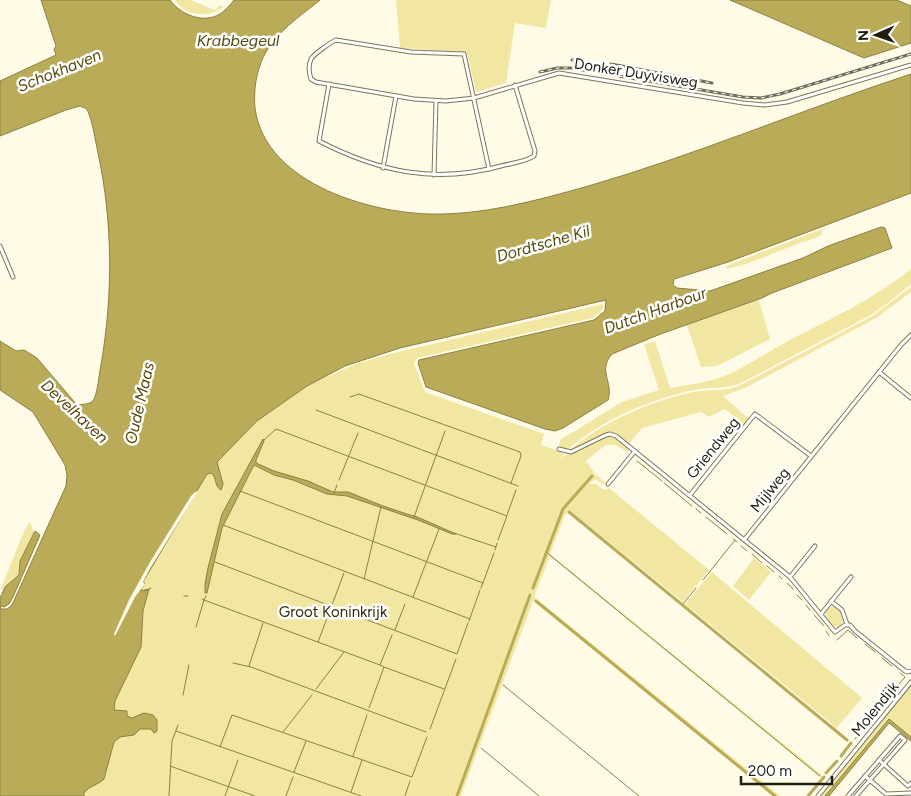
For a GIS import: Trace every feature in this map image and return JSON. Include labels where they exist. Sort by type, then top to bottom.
[{"type":"street","name":"Donker Duyvisweg","points":[[474,98],[464,54],[411,52],[336,40],[330,42],[312,58],[309,66],[310,79],[396,96],[436,101],[474,98],[547,75],[569,73],[743,103],[765,105],[796,100],[911,65]]},
{"type":"street","points":[[330,84],[319,141],[350,156],[383,168],[413,174],[434,175],[461,174],[532,158],[535,154],[515,86]]},
{"type":"street","points":[[383,168],[396,96]]},
{"type":"street","points":[[474,98],[489,169]]},
{"type":"street","points":[[434,175],[436,101]]},
{"type":"street","points":[[0,246],[13,277]]},
{"type":"street","name":"Mijlweg","points":[[744,540],[911,335]]},
{"type":"street","points":[[879,372],[911,398]]},
{"type":"street","name":"Griendweg","points":[[690,496],[755,414],[811,456]]},
{"type":"street","name":"Griendweg","points":[[559,449],[571,452],[610,434],[616,436],[744,540]]},
{"type":"street","points":[[608,484],[635,451]]},
{"type":"street","points":[[744,540],[790,577],[835,632],[848,624]]},
{"type":"street","points":[[790,577],[815,546]]},
{"type":"street","points":[[821,614],[851,577]]},
{"type":"street","points":[[832,601],[842,610],[848,624],[856,632],[905,671],[911,671]]},
{"type":"street","name":"Molendijk","points":[[818,796],[911,682]]},
{"type":"street","points":[[848,796],[900,736],[905,740],[856,796]]},
{"type":"street","points":[[879,760],[910,786]]},
{"type":"street","points":[[865,776],[886,794],[911,793]]},
{"type":"green space","points":[[175,0],[191,0],[214,10],[219,5],[224,7],[211,13],[191,13],[180,6]]},
{"type":"green space","points":[[396,0],[551,0],[546,28],[515,23],[506,83],[476,92],[466,52],[400,48]]},
{"type":"green space","points":[[822,229],[822,234],[816,238],[727,269],[726,266]]},
{"type":"green space","points":[[911,269],[911,284],[871,315],[739,384],[728,387],[693,390],[660,399],[612,420],[568,449],[559,446],[560,440],[622,402],[659,390],[644,345],[655,341],[670,388],[713,380],[737,370],[852,308],[882,290]]},
{"type":"green space","points":[[911,287],[911,292],[876,318],[745,388],[723,396],[749,419],[744,425],[725,409],[709,417],[701,412],[642,428],[629,444],[614,433],[609,432],[570,450],[597,430],[644,407],[693,392],[728,389],[739,386],[871,317]]},
{"type":"green space","points":[[759,300],[770,339],[717,366],[701,367],[687,325]]},
{"type":"green space","name":"Groot Koninkrijk","points":[[603,304],[603,309],[593,318],[417,358],[414,363],[425,392],[544,434],[541,445],[565,453],[560,458],[608,436],[615,437],[628,448],[627,452],[615,445],[605,446],[586,461],[595,474],[606,483],[603,484],[595,479],[589,484],[596,484],[604,490],[609,488],[709,570],[683,602],[569,510],[565,515],[550,554],[822,775],[820,777],[550,556],[534,597],[780,796],[773,796],[533,601],[461,796],[44,796],[114,627],[211,463],[263,412],[325,375],[329,376],[356,364],[390,354]]},
{"type":"green space","points":[[30,522],[34,533],[20,561],[19,575],[0,591],[25,529]]},
{"type":"green space","points":[[754,558],[771,572],[749,600],[733,586]]},
{"type":"green space","points":[[712,572],[862,698],[836,729],[685,604]]},
{"type":"green space","points":[[834,605],[843,616],[842,624],[839,627],[832,625],[825,616],[826,610]]},
{"type":"green space","points":[[911,684],[911,737],[889,719],[825,796],[821,796]]},
{"type":"water","points":[[41,0],[170,0],[186,14],[207,18],[226,10],[234,0],[320,0],[283,31],[267,50],[260,65],[256,82],[255,108],[263,135],[279,157],[301,176],[328,191],[356,202],[415,213],[442,214],[478,211],[532,201],[585,187],[708,147],[911,74],[911,193],[728,262],[674,279],[673,285],[677,288],[710,291],[803,258],[828,246],[881,227],[885,228],[892,248],[612,354],[606,366],[609,388],[608,400],[563,428],[555,431],[545,429],[426,387],[418,363],[419,360],[594,320],[605,311],[606,300],[400,348],[345,366],[307,386],[257,421],[217,462],[223,484],[221,490],[217,486],[213,475],[211,473],[207,474],[143,582],[145,583],[140,591],[149,589],[143,611],[141,647],[115,701],[114,710],[127,711],[127,716],[132,718],[144,713],[153,715],[157,720],[157,731],[154,733],[151,729],[140,729],[134,735],[120,737],[114,742],[104,779],[86,791],[84,796],[0,796],[0,609],[7,609],[12,605],[66,486],[67,475],[65,465],[33,412],[0,390],[0,341],[16,351],[24,350],[37,358],[77,405],[89,403],[94,399],[97,387],[108,312],[109,232],[103,179],[95,137],[87,109],[80,106],[66,110],[0,136],[0,81],[56,55],[54,49],[56,46]]},
{"type":"water","points":[[730,0],[897,0],[911,6],[911,43],[864,58]]},
{"type":"water","points":[[263,439],[264,441],[256,463],[333,492],[348,492],[415,516],[456,534],[347,496],[327,494],[293,480],[274,475],[254,465],[222,528],[207,593],[205,593],[208,568],[222,514]]},
{"type":"water","points":[[35,531],[40,535],[13,597],[9,604],[4,607],[1,606],[0,609],[0,598],[5,587],[19,575],[20,561]]},
{"type":"water","points":[[889,719],[911,737],[911,741],[889,723],[829,796],[825,796]]},
{"type":"pier","points":[[198,491],[151,567],[143,582],[145,584],[135,597],[115,636],[114,634],[129,600],[150,562],[191,496]]},
{"type":"waterway","points":[[350,397],[359,394],[520,452],[521,456],[511,483]]},
{"type":"waterway","points":[[316,410],[518,486]]},
{"type":"waterway","points":[[263,441],[276,429],[507,516],[498,540]]},
{"type":"waterway","points":[[414,517],[445,431]]},
{"type":"waterway","points":[[339,480],[358,433]]},
{"type":"waterway","points":[[637,461],[662,481]]},
{"type":"waterway","points":[[533,588],[563,509],[592,476]]},
{"type":"waterway","points":[[664,483],[692,506]]},
{"type":"waterway","points":[[334,493],[337,485]]},
{"type":"waterway","points":[[507,515],[516,490]]},
{"type":"waterway","points":[[240,491],[483,583]]},
{"type":"waterway","points":[[364,579],[381,507]]},
{"type":"waterway","points":[[696,509],[701,513]]},
{"type":"waterway","points":[[569,512],[847,740]]},
{"type":"waterway","points":[[706,517],[727,534]]},
{"type":"waterway","points":[[223,525],[470,619]]},
{"type":"waterway","points":[[413,597],[439,529]]},
{"type":"waterway","points":[[454,533],[496,547]]},
{"type":"waterway","points":[[733,539],[737,542]]},
{"type":"waterway","points":[[703,580],[735,540]]},
{"type":"waterway","points":[[495,550],[497,543]]},
{"type":"waterway","points":[[741,546],[747,551]]},
{"type":"waterway","points":[[546,552],[820,776]]},
{"type":"waterway","points":[[481,588],[494,553]]},
{"type":"waterway","points":[[752,554],[762,563]]},
{"type":"waterway","points":[[215,562],[457,654],[468,623]]},
{"type":"waterway","points":[[767,566],[774,572]]},
{"type":"waterway","points":[[318,642],[344,573]]},
{"type":"waterway","points":[[779,576],[782,579]]},
{"type":"waterway","points":[[787,583],[793,589]]},
{"type":"waterway","points":[[145,591],[151,588]]},
{"type":"waterway","points":[[683,604],[696,588]]},
{"type":"waterway","points":[[469,621],[480,590]]},
{"type":"waterway","points":[[457,796],[530,595]]},
{"type":"waterway","points":[[797,595],[802,600]]},
{"type":"waterway","points":[[202,599],[204,600],[206,596]]},
{"type":"waterway","points":[[196,627],[204,600],[380,665]]},
{"type":"waterway","points":[[536,601],[775,796]]},
{"type":"waterway","points":[[395,630],[405,604]]},
{"type":"waterway","points":[[806,605],[810,610]]},
{"type":"waterway","points":[[814,615],[824,626]]},
{"type":"waterway","points":[[249,666],[263,623]]},
{"type":"waterway","points":[[837,640],[848,630],[857,638]]},
{"type":"waterway","points":[[826,631],[829,636]]},
{"type":"waterway","points":[[369,708],[384,667],[380,665],[392,635]]},
{"type":"waterway","points":[[865,644],[875,652]]},
{"type":"waterway","points":[[316,689],[344,652]]},
{"type":"waterway","points":[[882,658],[892,666]]},
{"type":"waterway","points":[[430,729],[456,659]]},
{"type":"waterway","points":[[233,663],[251,667],[426,732]]},
{"type":"waterway","points":[[183,695],[189,665]]},
{"type":"waterway","points":[[384,667],[444,689]]},
{"type":"waterway","points":[[879,708],[905,677],[900,673]]},
{"type":"waterway","points":[[503,685],[639,796]]},
{"type":"waterway","points":[[283,732],[312,695]]},
{"type":"waterway","points":[[855,739],[877,711]]},
{"type":"waterway","points":[[220,747],[232,715],[412,777],[427,737]]},
{"type":"waterway","points":[[353,756],[367,715]]},
{"type":"waterway","points":[[169,796],[172,741],[178,725]]},
{"type":"waterway","points":[[176,731],[361,796]]},
{"type":"waterway","points":[[294,772],[306,741]]},
{"type":"waterway","points":[[841,756],[851,743]]},
{"type":"waterway","points":[[481,748],[539,796]]},
{"type":"waterway","points":[[225,796],[238,760]]},
{"type":"waterway","points":[[351,792],[362,760]]},
{"type":"waterway","points":[[826,773],[837,761]]},
{"type":"waterway","points":[[170,766],[255,796]]},
{"type":"waterway","points":[[286,796],[293,777]]},
{"type":"waterway","points":[[808,796],[824,777]]},
{"type":"waterway","points":[[405,796],[410,781]]},
{"type":"railway","points":[[540,72],[557,68],[571,68],[743,97],[761,98],[780,94],[911,54]]},
{"type":"railway","points":[[572,60],[580,61]]},
{"type":"railway","points":[[611,64],[712,83]]},
{"type":"water label","name":"Krabbegeul","points":[[238,40]]},
{"type":"water label","name":"Schokhaven","points":[[59,70]]},
{"type":"water label","name":"Dordtsche Kil","points":[[543,243]]},
{"type":"water label","name":"Dutch Harbour","points":[[655,310]]},
{"type":"water label","name":"Oude Maas","points":[[139,403]]},
{"type":"water label","name":"Develhaven","points":[[75,411]]}]
